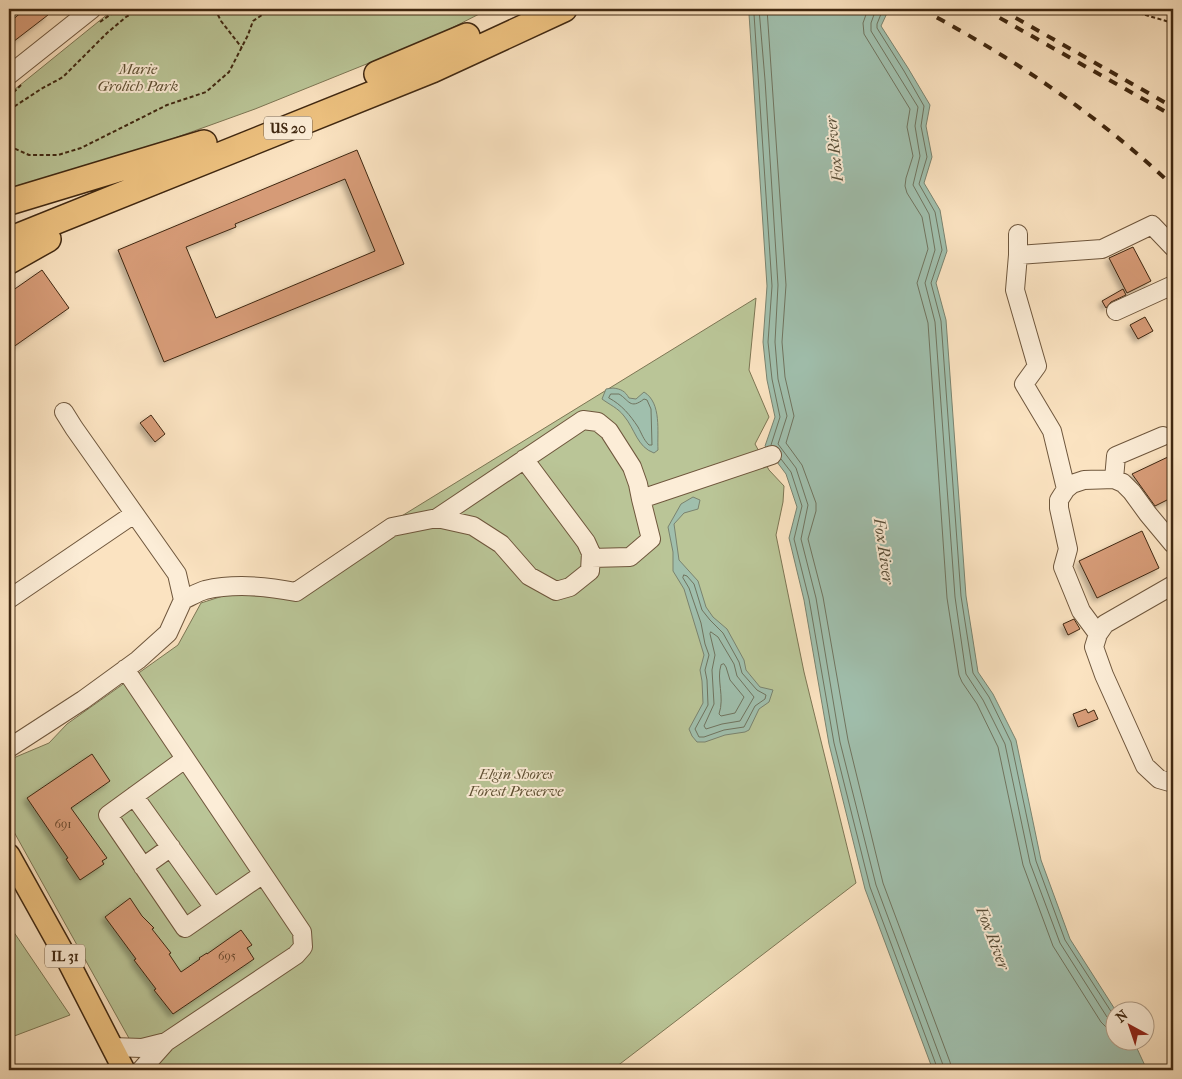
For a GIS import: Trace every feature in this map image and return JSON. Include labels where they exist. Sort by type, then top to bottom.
[{"type":"highway","name":"US 20","points":[[9,222],[378,74],[526,9]]},
{"type":"highway","name":"US 20","points":[[9,240],[432,70],[564,9]]},
{"type":"highway","points":[[9,202],[204,143]]},
{"type":"highway","points":[[9,261],[46,240],[232,151]]},
{"type":"main road","name":"IL 31","points":[[9,855],[68,961],[124,1070]]},
{"type":"street","points":[[9,75],[85,11]]},
{"type":"street","points":[[1018,255],[1102,249],[1152,225],[1173,247]]},
{"type":"street","points":[[1018,234],[1015,290],[1037,366],[1024,384],[1052,431],[1066,490]]},
{"type":"street","points":[[1116,311],[1173,285]]},
{"type":"street","points":[[9,748],[83,700],[138,660],[168,633],[183,600],[177,574],[64,412]]},
{"type":"street","points":[[183,600],[205,590],[246,585],[296,592],[392,527],[437,518],[583,420],[598,422],[609,431],[632,467],[651,539],[630,557],[591,558]]},
{"type":"street","points":[[1114,479],[1116,456],[1163,436]]},
{"type":"street","points":[[641,500],[772,455]]},
{"type":"street","points":[[437,518],[473,526],[501,544],[529,576],[556,591],[570,587],[590,571],[591,553],[586,542],[524,458]]},
{"type":"street","points":[[1098,634],[1081,611],[1063,567],[1068,549],[1059,508],[1060,500],[1066,490],[1072,484],[1084,480],[1114,479],[1123,483],[1173,544]]},
{"type":"street","points":[[9,599],[134,514]]},
{"type":"street","points":[[1173,585],[1105,624],[1098,634],[1094,647],[1104,675],[1145,766],[1158,779],[1173,783]]},
{"type":"street","points":[[125,670],[302,932],[303,947],[296,955],[166,1042],[141,1070]]},
{"type":"street","points":[[186,759],[108,815],[184,928],[263,874]]},
{"type":"street","points":[[134,796],[214,908]]},
{"type":"street","points":[[144,867],[171,847]]},
{"type":"street","points":[[112,1047],[142,1048],[166,1042]]},
{"type":"path","points":[[9,110],[63,77],[126,16],[140,9]]},
{"type":"path","points":[[215,9],[221,21],[242,48]]},
{"type":"path","points":[[9,146],[29,155],[58,155],[81,148],[167,105],[206,92],[229,72],[242,48],[253,21],[271,9]]},
{"type":"path","points":[[1068,9],[1078,12],[1108,14],[1135,12],[1173,23]]},
{"type":"green space","name":"Marie Grolich Park","points":[[114,9],[489,9],[436,36],[255,109],[133,153],[9,188],[9,94]]},
{"type":"green space","name":"Elgin Shores Forest Preserve","points":[[756,298],[749,370],[769,417],[755,444],[769,470],[784,486],[783,502],[776,535],[804,672],[856,883],[612,1070],[143,1070],[135,1049],[9,823],[9,762],[11,759],[49,743],[67,724],[178,645],[201,603],[229,594],[270,597]]},
{"type":"green space","points":[[9,925],[70,1015],[9,1038]]},
{"type":"water","name":"Fox River","points":[[747,9],[889,9],[881,26],[930,105],[926,126],[932,157],[924,183],[940,210],[947,251],[936,283],[946,320],[966,596],[978,672],[993,694],[1016,740],[1041,860],[1070,939],[1110,1002],[1104,1002],[1104,1052],[1139,1052],[1147,1070],[933,1070],[931,1065],[865,889],[829,744],[804,600],[789,538],[797,507],[786,474],[765,446],[775,417],[767,380],[763,342],[767,286],[749,14]]},
{"type":"water","points":[[613,388],[622,391],[629,398],[636,399],[644,392],[654,403],[657,418],[658,450],[654,453],[640,442],[622,413],[602,399],[606,389]]},
{"type":"water","points":[[693,497],[700,500],[698,509],[684,513],[674,524],[679,560],[698,581],[706,607],[713,617],[727,629],[744,660],[746,670],[760,687],[773,690],[769,702],[759,709],[749,730],[705,742],[697,742],[689,729],[703,703],[700,670],[704,655],[684,589],[673,571],[673,552],[668,527],[681,504]]},
{"type":"building","points":[[25,9],[43,9],[48,15],[9,45],[9,23]]},
{"type":"building","points":[[357,150],[404,264],[164,362],[118,250]],"holes":[[[345,179],[375,251],[216,318],[186,247],[236,227],[235,224]]]},
{"type":"building","points":[[1133,247],[1151,281],[1127,293],[1109,258]]},
{"type":"building","points":[[42,270],[69,308],[9,350],[9,293]]},
{"type":"building","points":[[1123,289],[1126,295],[1111,302],[1106,308],[1102,301]]},
{"type":"building","points":[[1145,317],[1153,331],[1138,339],[1130,325]]},
{"type":"building","points":[[151,415],[165,434],[155,442],[140,423]]},
{"type":"building","points":[[1170,456],[1173,462],[1173,497],[1155,506],[1132,474]]},
{"type":"building","points":[[1142,531],[1159,568],[1097,598],[1079,561]]},
{"type":"building","points":[[1074,619],[1080,629],[1068,635],[1063,624]]},
{"type":"building","points":[[1086,709],[1088,713],[1094,710],[1098,719],[1078,727],[1073,714]]},
{"type":"building","points":[[92,754],[110,781],[71,808],[107,858],[102,861],[104,864],[80,880],[66,859],[68,858],[27,798]]},
{"type":"building","points":[[130,898],[142,916],[154,928],[152,929],[171,953],[169,954],[181,972],[241,930],[252,945],[247,948],[254,959],[173,1014],[154,990],[156,989],[134,960],[136,959],[105,917]]},
{"type":"railway","points":[[921,9],[955,27],[1053,89],[1115,135],[1173,186]]},
{"type":"railway","points":[[984,9],[1173,116]]},
{"type":"railway","points":[[1000,9],[1173,107]]}]
